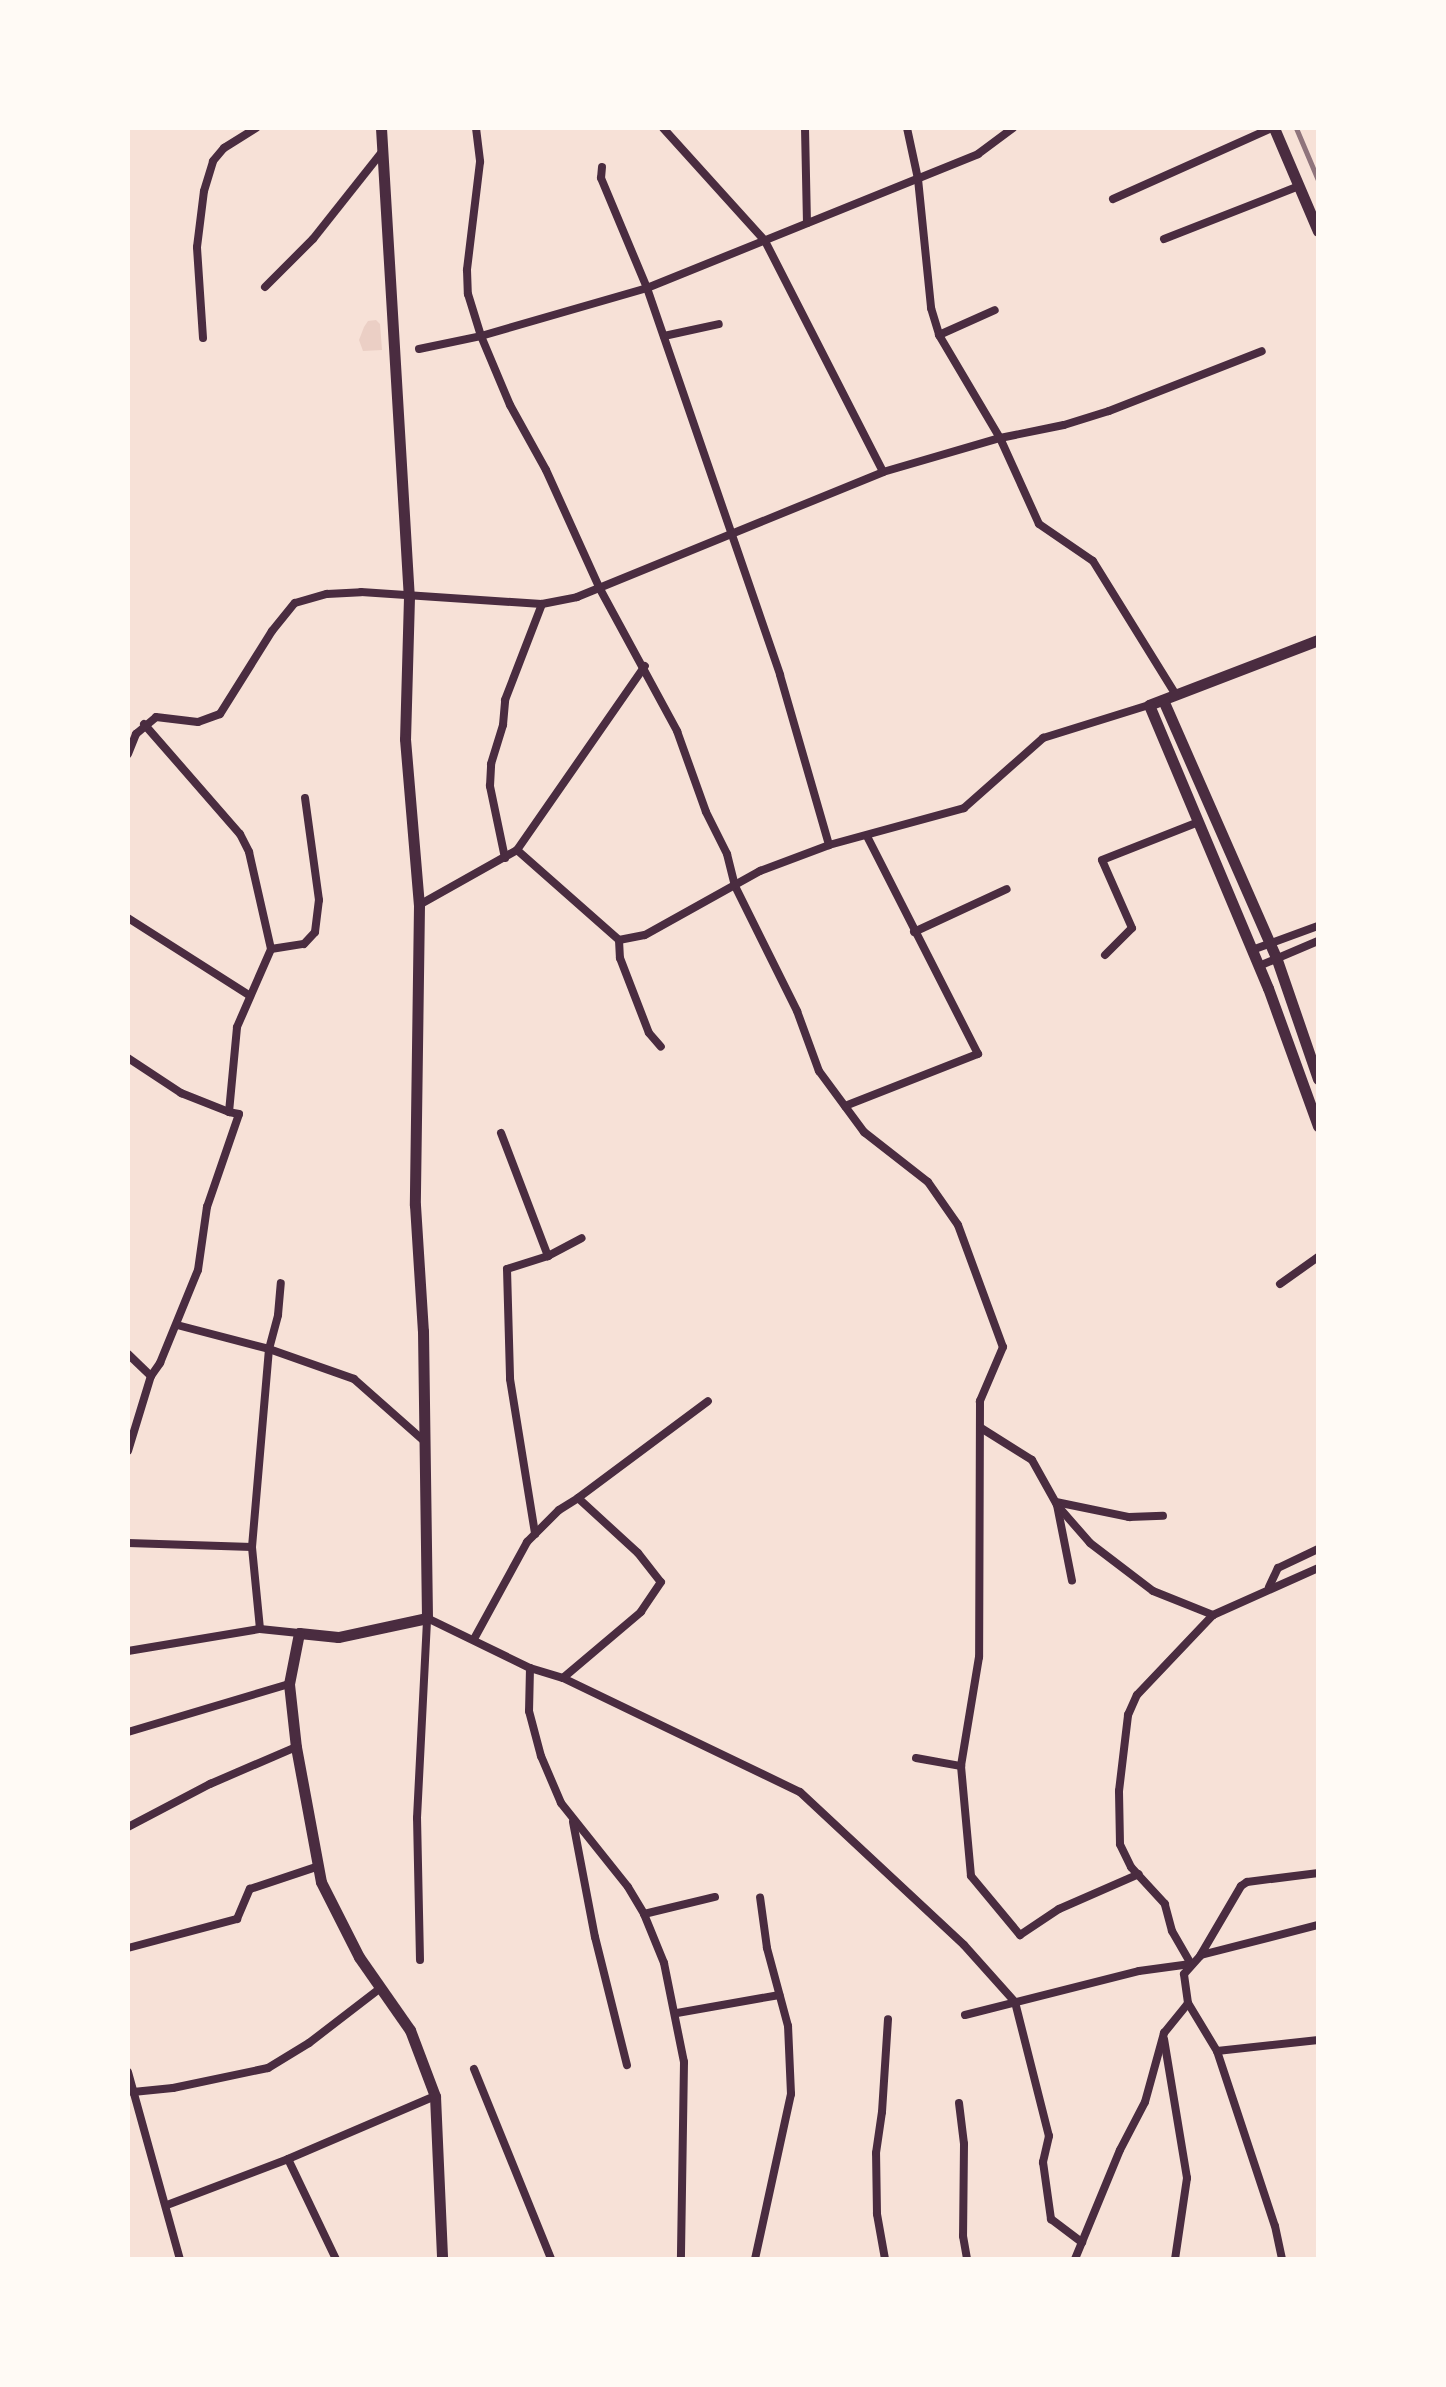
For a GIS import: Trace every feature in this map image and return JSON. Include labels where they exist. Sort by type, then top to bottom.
[{"type":"street","points":[[203,338],[197,247],[204,191],[213,161],[224,148],[256,128]]},
{"type":"street","points":[[381,128],[409,597],[405,739],[419,905],[415,1205],[423,1331],[427,1618],[417,1818],[420,1960]]},
{"type":"street","points":[[476,128],[480,162],[467,270],[468,294],[481,336],[600,589],[645,666],[677,731],[706,812],[727,854],[735,886],[797,1011],[819,1071],[864,1132],[928,1182],[958,1225],[1003,1347],[983,1389],[979,1657],[961,1766],[971,1876],[1020,1935],[1059,1909],[1139,1874]]},
{"type":"street","points":[[663,128],[765,241],[883,472]]},
{"type":"street","points":[[805,128],[807,223]]},
{"type":"street","points":[[907,128],[918,179],[931,308],[939,335],[1000,438],[1039,524],[1093,561],[1176,695]]},
{"type":"street","points":[[419,349],[481,336],[647,288],[978,154],[1013,128]]},
{"type":"street","points":[[1113,199],[1273,128],[1318,231]]},
{"type":"street","points":[[265,287],[313,239],[382,151]]},
{"type":"street","points":[[602,167],[601,178],[647,288],[780,675],[829,845]]},
{"type":"street","points":[[1164,239],[1299,186]]},
{"type":"street","points":[[939,335],[995,310]]},
{"type":"street","points":[[664,336],[719,324]]},
{"type":"street","points":[[128,754],[144,724],[156,717],[198,722],[220,714],[272,631],[295,603],[327,594],[361,592],[542,604],[600,589],[883,472],[1109,411],[1262,351]]},
{"type":"street","points":[[505,858],[490,786],[491,764],[503,725],[505,700],[542,604]]},
{"type":"street","points":[[619,940],[645,935],[760,871],[829,845],[964,808],[1043,738],[1149,705],[1318,640]]},
{"type":"street","points":[[419,905],[517,850],[645,666]]},
{"type":"street","points":[[1163,700],[1276,957],[1318,1079]]},
{"type":"street","points":[[1149,705],[1196,823],[1259,966],[1318,1126]]},
{"type":"street","points":[[144,724],[240,834],[249,852],[271,949],[237,1027],[229,1112]]},
{"type":"street","points":[[271,949],[304,944],[315,932],[319,900],[305,798]]},
{"type":"street","points":[[1105,955],[1132,928],[1102,860],[1196,823]]},
{"type":"street","points":[[845,1106],[972,1059],[978,1054],[867,836]]},
{"type":"street","points":[[517,850],[619,940],[620,958],[649,1033],[661,1047]]},
{"type":"street","points":[[914,932],[1007,889]]},
{"type":"street","points":[[128,918],[249,995]]},
{"type":"street","points":[[1252,950],[1318,926]]},
{"type":"street","points":[[1259,966],[1318,941]]},
{"type":"street","points":[[128,1058],[181,1093],[239,1114],[207,1207],[198,1270],[177,1325],[151,1376],[128,1451]]},
{"type":"street","points":[[501,1133],[548,1256]]},
{"type":"street","points":[[535,1534],[510,1379],[507,1269],[548,1256],[582,1238]]},
{"type":"street","points":[[1280,1284],[1318,1257]]},
{"type":"street","points":[[260,1629],[252,1547],[269,1349],[278,1315],[281,1283]]},
{"type":"street","points":[[177,1325],[269,1349],[354,1379],[424,1441]]},
{"type":"street","points":[[128,1354],[151,1376]]},
{"type":"street","points":[[474,1639],[535,1534],[559,1510],[708,1401]]},
{"type":"street","points":[[981,1428],[1032,1460],[1056,1503],[1090,1543],[1153,1591],[1213,1615]]},
{"type":"street","points":[[563,1678],[641,1612],[661,1582],[638,1553],[578,1498]]},
{"type":"street","points":[[1056,1503],[1129,1517],[1163,1516]]},
{"type":"street","points":[[1056,1503],[1072,1581]]},
{"type":"street","points":[[128,1543],[252,1547]]},
{"type":"street","points":[[1269,1587],[1278,1568],[1318,1549]]},
{"type":"street","points":[[1191,1964],[1172,1931],[1165,1904],[1126,1860],[1120,1844],[1119,1791],[1128,1715],[1137,1695],[1213,1615],[1269,1587],[1318,1568]]},
{"type":"street","points":[[128,1651],[260,1629],[338,1637],[427,1618],[530,1668],[563,1678],[800,1792],[964,1945],[1015,2002],[1049,2136],[1043,2162],[1051,2219],[1082,2242]]},
{"type":"street","points":[[299,1633],[289,1684],[316,1867],[359,1957],[410,2030],[435,2096],[442,2259]]},
{"type":"street","points":[[530,1668],[529,1711],[535,1737],[561,1803],[615,1869],[644,1914],[664,1963],[677,2013],[684,2062],[681,2259]]},
{"type":"street","points":[[128,1732],[289,1684]]},
{"type":"street","points":[[128,1827],[210,1784],[296,1747]]},
{"type":"street","points":[[916,1758],[961,1766]]},
{"type":"street","points":[[573,1821],[595,1937],[627,2065]]},
{"type":"street","points":[[128,1948],[237,1919],[250,1889],[316,1867]]},
{"type":"street","points":[[1282,2259],[1275,2226],[1217,2051],[1188,2003],[1184,1974],[1200,1956],[1241,1886],[1247,1882],[1318,1873]]},
{"type":"street","points":[[644,1914],[715,1897]]},
{"type":"street","points":[[755,2259],[791,2094],[788,2026],[760,1897]]},
{"type":"street","points":[[1200,1956],[1318,1925]]},
{"type":"street","points":[[965,2015],[1139,1971],[1191,1964]]},
{"type":"street","points":[[133,2092],[173,2088],[268,2068],[309,2043],[379,1989]]},
{"type":"street","points":[[677,2013],[779,1995]]},
{"type":"street","points":[[1075,2259],[1120,2150],[1145,2102],[1164,2033],[1188,2003]]},
{"type":"street","points":[[885,2259],[877,2214],[876,2153],[888,2019]]},
{"type":"street","points":[[1164,2033],[1187,2178],[1175,2259]]},
{"type":"street","points":[[1217,2051],[1318,2040]]},
{"type":"street","points":[[474,2069],[551,2259]]},
{"type":"street","points":[[128,2072],[180,2259]]},
{"type":"street","points":[[167,2205],[288,2159],[435,2096]]},
{"type":"street","points":[[959,2103],[964,2144],[963,2236],[966,2259]]},
{"type":"street","points":[[288,2159],[336,2259]]},
{"type":"shaded area","points":[[376,320],[380,324],[382,350],[363,351],[359,340],[364,327],[368,321]]},
{"type":"railway","points":[[1296,128],[1318,180]]}]
